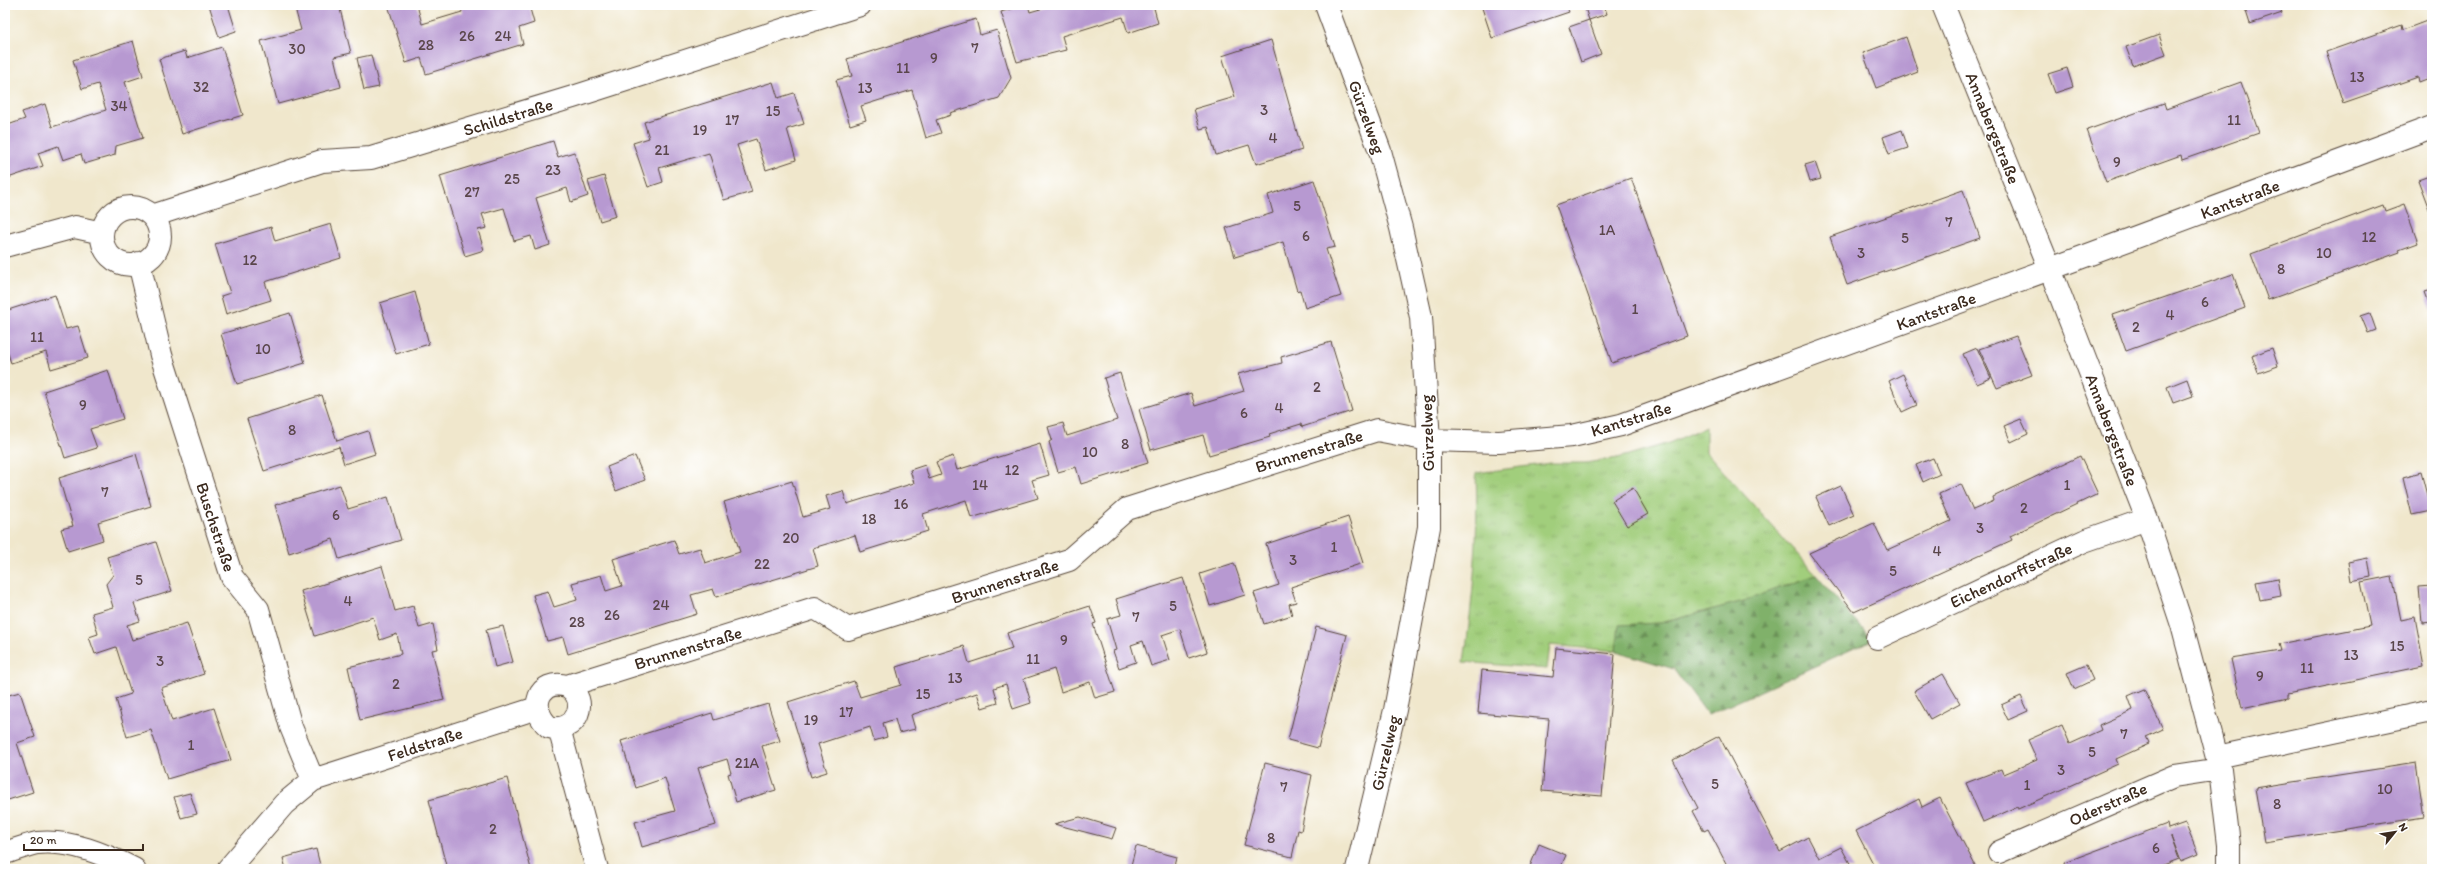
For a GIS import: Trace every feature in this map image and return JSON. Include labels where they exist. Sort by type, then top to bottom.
[{"type":"street","name":"Schildstraße","points":[[152,216],[322,161],[371,158],[580,95],[860,5]]},
{"type":"street","name":"Gürzelweg","points":[[1326,5],[1380,151],[1401,228],[1421,317],[1429,440],[1428,527],[1394,710],[1357,869]]},
{"type":"street","name":"Annabergstraße","points":[[1943,5],[2050,269],[2148,519],[2182,625],[2218,763],[2229,845],[2229,869]]},
{"type":"street","name":"Kantstraße","points":[[1429,440],[1499,442],[1572,436],[1620,425],[2050,269],[2432,127]]},
{"type":"street","points":[[132,207],[143,209],[152,216],[158,224],[160,243],[155,252],[139,264],[130,265],[113,258],[106,251],[102,233],[105,222],[112,214],[122,208],[132,207]]},
{"type":"street","points":[[5,246],[75,227],[102,233]]},
{"type":"street","name":"Buschstraße","points":[[139,264],[161,355],[232,577],[258,609],[291,727],[313,780]]},
{"type":"street","name":"Brunnenstraße","points":[[568,686],[815,608],[848,629],[1019,578],[1069,560],[1127,509],[1377,430],[1429,440]]},
{"type":"street","name":"Eichendorffstraße","points":[[1877,638],[2084,542],[2148,519]]},
{"type":"street","points":[[557,685],[568,686],[577,697],[579,712],[574,722],[559,728],[549,727],[538,714],[538,698],[546,689],[557,685]]},
{"type":"street","name":"Feldstraße","points":[[313,780],[537,708]]},
{"type":"street","name":"Oderstraße","points":[[1999,852],[2174,776],[2218,763],[2432,711]]},
{"type":"street","points":[[559,728],[597,869]]},
{"type":"street","points":[[228,869],[284,804],[313,780]]},
{"type":"street","points":[[5,853],[37,844],[67,845],[101,854],[134,869]]},
{"type":"green space","points":[[1706,427],[1706,452],[1816,575],[1744,601],[1661,623],[1620,625],[1616,651],[1550,645],[1547,669],[1464,662],[1470,615],[1476,544],[1476,473],[1551,463],[1585,463],[1618,458],[1669,443]]},
{"type":"green space","points":[[1816,575],[1872,640],[1708,715],[1674,669],[1616,651],[1619,625],[1661,623],[1744,601]]},
{"type":"building","points":[[209,5],[228,5],[236,31],[219,37]]},
{"type":"building","points":[[323,5],[339,5],[351,53],[334,57],[341,87],[278,104],[261,41],[301,30],[296,12]]},
{"type":"building","points":[[388,5],[417,5],[422,24],[462,12],[460,5],[476,5],[477,7],[483,5],[529,5],[534,23],[519,28],[523,44],[426,74],[421,58],[406,63]]},
{"type":"building","points":[[1023,5],[1028,5],[1030,12],[1054,5],[1161,5],[1154,8],[1158,23],[1128,33],[1123,17],[1062,36],[1066,50],[1017,62],[1001,12]]},
{"type":"building","points":[[1481,5],[1566,5],[1569,12],[1492,38]]},
{"type":"building","points":[[1584,5],[1604,5],[1607,14],[1589,20]]},
{"type":"building","points":[[2244,5],[2279,5],[2282,13],[2250,24]]},
{"type":"building","points":[[976,19],[980,35],[997,30],[1011,78],[999,98],[950,113],[951,115],[936,120],[941,133],[926,138],[912,90],[861,106],[866,120],[850,125],[836,80],[852,76],[847,59]]},
{"type":"building","points":[[2432,19],[2432,77],[2419,82],[2418,77],[2343,103],[2326,52],[2402,25],[2403,30]]},
{"type":"building","points":[[1589,20],[1601,54],[1581,62],[1569,27]]},
{"type":"building","points":[[2159,35],[2166,54],[2133,66],[2126,47]]},
{"type":"building","points":[[1906,37],[1918,72],[1876,88],[1863,53]]},
{"type":"building","points":[[1271,40],[1302,150],[1256,164],[1249,145],[1216,155],[1208,127],[1200,129],[1194,109],[1235,97],[1222,56]]},
{"type":"building","points":[[133,41],[143,76],[125,82],[143,138],[116,146],[115,155],[84,164],[81,154],[63,160],[58,146],[38,153],[43,166],[5,179],[5,126],[25,119],[22,112],[45,104],[52,127],[106,110],[98,84],[82,89],[73,60]]},
{"type":"building","points":[[222,47],[243,115],[182,134],[159,59],[185,51],[187,58]]},
{"type":"building","points":[[371,55],[379,87],[364,90],[357,58]]},
{"type":"building","points":[[2067,68],[2073,87],[2055,93],[2048,74]]},
{"type":"building","points":[[773,82],[778,98],[794,93],[804,124],[787,129],[796,160],[766,170],[756,139],[737,145],[752,192],[724,200],[709,153],[659,168],[663,182],[648,187],[633,143],[649,138],[644,122]]},
{"type":"building","points":[[2241,82],[2259,133],[2182,160],[2181,155],[2106,182],[2087,130],[2164,103],[2166,109]]},
{"type":"building","points":[[1902,130],[1908,148],[1889,154],[1883,137]]},
{"type":"building","points":[[553,141],[558,157],[574,152],[588,196],[571,202],[567,188],[536,198],[550,245],[535,250],[531,236],[514,241],[504,208],[482,214],[487,228],[478,230],[484,250],[465,256],[440,176]]},
{"type":"building","points":[[1815,162],[1821,179],[1810,182],[1805,165]]},
{"type":"building","points":[[2432,175],[2432,217],[2418,180]]},
{"type":"building","points":[[604,176],[616,216],[600,221],[588,181]]},
{"type":"building","points":[[1631,178],[1687,336],[1612,363],[1556,205]]},
{"type":"building","points":[[1314,180],[1335,247],[1326,249],[1341,296],[1305,308],[1300,290],[1297,291],[1283,242],[1235,257],[1226,228],[1273,213],[1268,195]]},
{"type":"building","points":[[1963,190],[1980,238],[1847,285],[1830,237]]},
{"type":"building","points":[[2404,204],[2418,243],[2399,250],[2400,252],[2268,300],[2251,254],[2383,205],[2385,211]]},
{"type":"building","points":[[331,224],[341,258],[265,282],[271,300],[226,314],[221,296],[230,293],[215,244],[271,227],[275,241]]},
{"type":"building","points":[[2233,274],[2245,308],[2126,351],[2113,315]]},
{"type":"building","points":[[2432,290],[2432,311],[2425,292]]},
{"type":"building","points":[[415,292],[429,344],[396,354],[380,303]]},
{"type":"building","points":[[55,295],[66,329],[78,326],[88,358],[51,369],[46,352],[11,363],[5,344],[5,311]]},
{"type":"building","points":[[290,313],[305,363],[237,384],[221,334]]},
{"type":"building","points":[[2370,313],[2376,330],[2368,333],[2361,316]]},
{"type":"building","points":[[2016,336],[2032,375],[1997,388],[1979,349]]},
{"type":"building","points":[[1331,342],[1352,411],[1302,427],[1301,424],[1269,434],[1270,437],[1209,455],[1203,435],[1151,450],[1139,409],[1191,393],[1195,406],[1244,391],[1238,374],[1282,363],[1281,357]]},
{"type":"building","points":[[1977,348],[1991,378],[1977,384],[1963,354]]},
{"type":"building","points":[[2272,348],[2278,366],[2258,373],[2252,356]]},
{"type":"building","points":[[108,370],[123,419],[90,429],[97,448],[65,458],[44,391]]},
{"type":"building","points":[[1120,373],[1148,463],[1081,484],[1076,467],[1058,472],[1049,442],[1052,440],[1048,427],[1063,423],[1067,436],[1117,420],[1104,378]]},
{"type":"building","points":[[1903,374],[1917,405],[1902,412],[1889,381]]},
{"type":"building","points":[[2187,379],[2193,396],[2173,403],[2167,387]]},
{"type":"building","points":[[322,395],[337,441],[368,431],[375,454],[344,464],[339,447],[264,471],[247,419]]},
{"type":"building","points":[[2021,419],[2028,434],[2011,442],[2004,426]]},
{"type":"building","points":[[1040,444],[1049,475],[1032,480],[1038,498],[971,518],[966,500],[923,514],[928,531],[860,552],[855,535],[813,548],[818,566],[716,597],[713,589],[691,595],[697,614],[568,654],[563,637],[547,641],[533,595],[548,591],[554,607],[577,600],[572,583],[601,575],[606,591],[622,586],[613,559],[674,540],[679,554],[700,548],[705,563],[740,552],[724,502],[792,481],[803,517],[830,509],[826,496],[843,491],[847,504],[914,483],[910,470],[925,465],[929,479],[941,475],[936,462],[953,456],[957,470]]},
{"type":"building","points":[[136,454],[151,506],[98,522],[103,540],[68,551],[61,529],[73,526],[59,478]]},
{"type":"building","points":[[635,456],[645,480],[616,491],[607,467]]},
{"type":"building","points":[[2080,456],[2098,494],[2010,536],[2012,540],[1854,612],[1809,553],[1874,523],[1887,550],[1951,521],[1939,494],[1961,484],[1973,510],[1994,501],[1993,497]]},
{"type":"building","points":[[1933,458],[1940,474],[1923,482],[1916,465]]},
{"type":"building","points":[[2421,472],[2431,511],[2412,515],[2403,477]]},
{"type":"building","points":[[340,485],[348,509],[388,497],[401,540],[339,559],[333,539],[289,553],[275,505]]},
{"type":"building","points":[[1841,486],[1854,515],[1829,526],[1816,497]]},
{"type":"building","points":[[1633,488],[1648,514],[1627,526],[1612,501]]},
{"type":"building","points":[[1348,517],[1363,563],[1291,587],[1296,602],[1289,604],[1292,615],[1264,624],[1254,593],[1279,585],[1266,544]]},
{"type":"building","points":[[156,542],[172,591],[134,603],[140,621],[127,625],[132,640],[187,623],[204,674],[161,688],[172,721],[214,708],[231,760],[167,779],[151,730],[127,737],[116,699],[131,694],[116,647],[95,654],[89,637],[98,634],[92,613],[113,607],[106,584],[113,575],[107,557]]},
{"type":"building","points":[[2368,558],[2371,577],[2351,581],[2348,562]]},
{"type":"building","points":[[1234,563],[1245,595],[1210,606],[1200,574]]},
{"type":"building","points":[[382,566],[395,611],[413,606],[419,628],[433,624],[438,649],[432,650],[444,700],[360,720],[348,667],[401,654],[397,634],[380,640],[373,617],[315,636],[301,591]]},
{"type":"building","points":[[2392,576],[2401,620],[2415,617],[2424,666],[2288,694],[2288,698],[2242,708],[2231,659],[2281,651],[2279,644],[2370,626],[2361,582]]},
{"type":"building","points":[[1183,578],[1207,652],[1189,658],[1180,629],[1162,635],[1170,660],[1151,666],[1143,641],[1131,645],[1136,662],[1119,668],[1113,651],[1116,650],[1107,619],[1121,615],[1116,599]]},
{"type":"building","points":[[2278,578],[2281,596],[2260,600],[2256,582]]},
{"type":"building","points":[[2432,586],[2432,622],[2422,623],[2419,587]]},
{"type":"building","points":[[1090,606],[1096,623],[1093,624],[1115,692],[1095,698],[1090,682],[1061,692],[1054,669],[1024,679],[1031,703],[1013,709],[1006,684],[994,688],[998,703],[982,708],[977,693],[911,715],[915,729],[899,733],[895,719],[883,723],[887,737],[874,741],[870,727],[818,744],[827,772],[811,777],[788,702],[854,681],[860,697],[901,685],[896,667],[964,646],[969,663],[1012,649],[1007,633]]},
{"type":"building","points":[[503,626],[513,662],[495,667],[486,630]]},
{"type":"building","points":[[1316,627],[1347,635],[1318,748],[1288,740]]},
{"type":"building","points":[[1556,648],[1615,654],[1602,796],[1542,791],[1549,719],[1478,713],[1482,670],[1553,677]]},
{"type":"building","points":[[2086,665],[2093,680],[2074,689],[2067,673]]},
{"type":"building","points":[[1943,674],[1960,703],[1930,719],[1914,691]]},
{"type":"building","points":[[2144,689],[2163,729],[2146,737],[2149,744],[2116,759],[2118,764],[2018,809],[2017,807],[1983,822],[1966,783],[2002,769],[2004,774],[2037,760],[2028,740],[2062,725],[2070,744],[2101,730],[2099,725],[2133,710],[2128,696]]},
{"type":"building","points":[[20,692],[35,737],[17,743],[33,792],[5,801],[5,722],[8,721],[5,711],[5,696]]},
{"type":"building","points":[[2021,696],[2028,711],[2008,720],[2001,705]]},
{"type":"building","points":[[768,704],[780,741],[762,746],[776,790],[736,802],[728,774],[731,773],[727,759],[698,768],[716,825],[642,847],[635,822],[675,811],[665,778],[636,788],[621,741],[712,713],[714,720]]},
{"type":"building","points":[[1719,736],[1780,852],[1808,837],[1819,858],[1841,847],[1853,869],[1729,869],[1708,829],[1704,831],[1693,811],[1698,808],[1673,760]]},
{"type":"building","points":[[1265,763],[1312,775],[1301,831],[1298,830],[1292,857],[1244,845]]},
{"type":"building","points":[[2416,763],[2424,817],[2264,842],[2255,788]]},
{"type":"building","points":[[507,778],[531,869],[447,869],[429,800]]},
{"type":"building","points":[[190,793],[197,814],[181,818],[174,797]]},
{"type":"building","points":[[1940,798],[1977,869],[1876,869],[1856,831],[1919,799],[1922,807]]},
{"type":"building","points":[[1080,817],[1116,828],[1112,839],[1054,824]]},
{"type":"building","points":[[2185,823],[2198,854],[2181,861],[2171,836],[2179,859],[2153,869],[2067,869],[2065,862],[2167,824],[2168,829]]},
{"type":"building","points":[[1539,844],[1566,855],[1560,869],[1529,869]]},
{"type":"building","points":[[1136,846],[1177,857],[1174,869],[1130,869]]},
{"type":"building","points":[[316,849],[321,869],[286,869],[283,858]]}]
